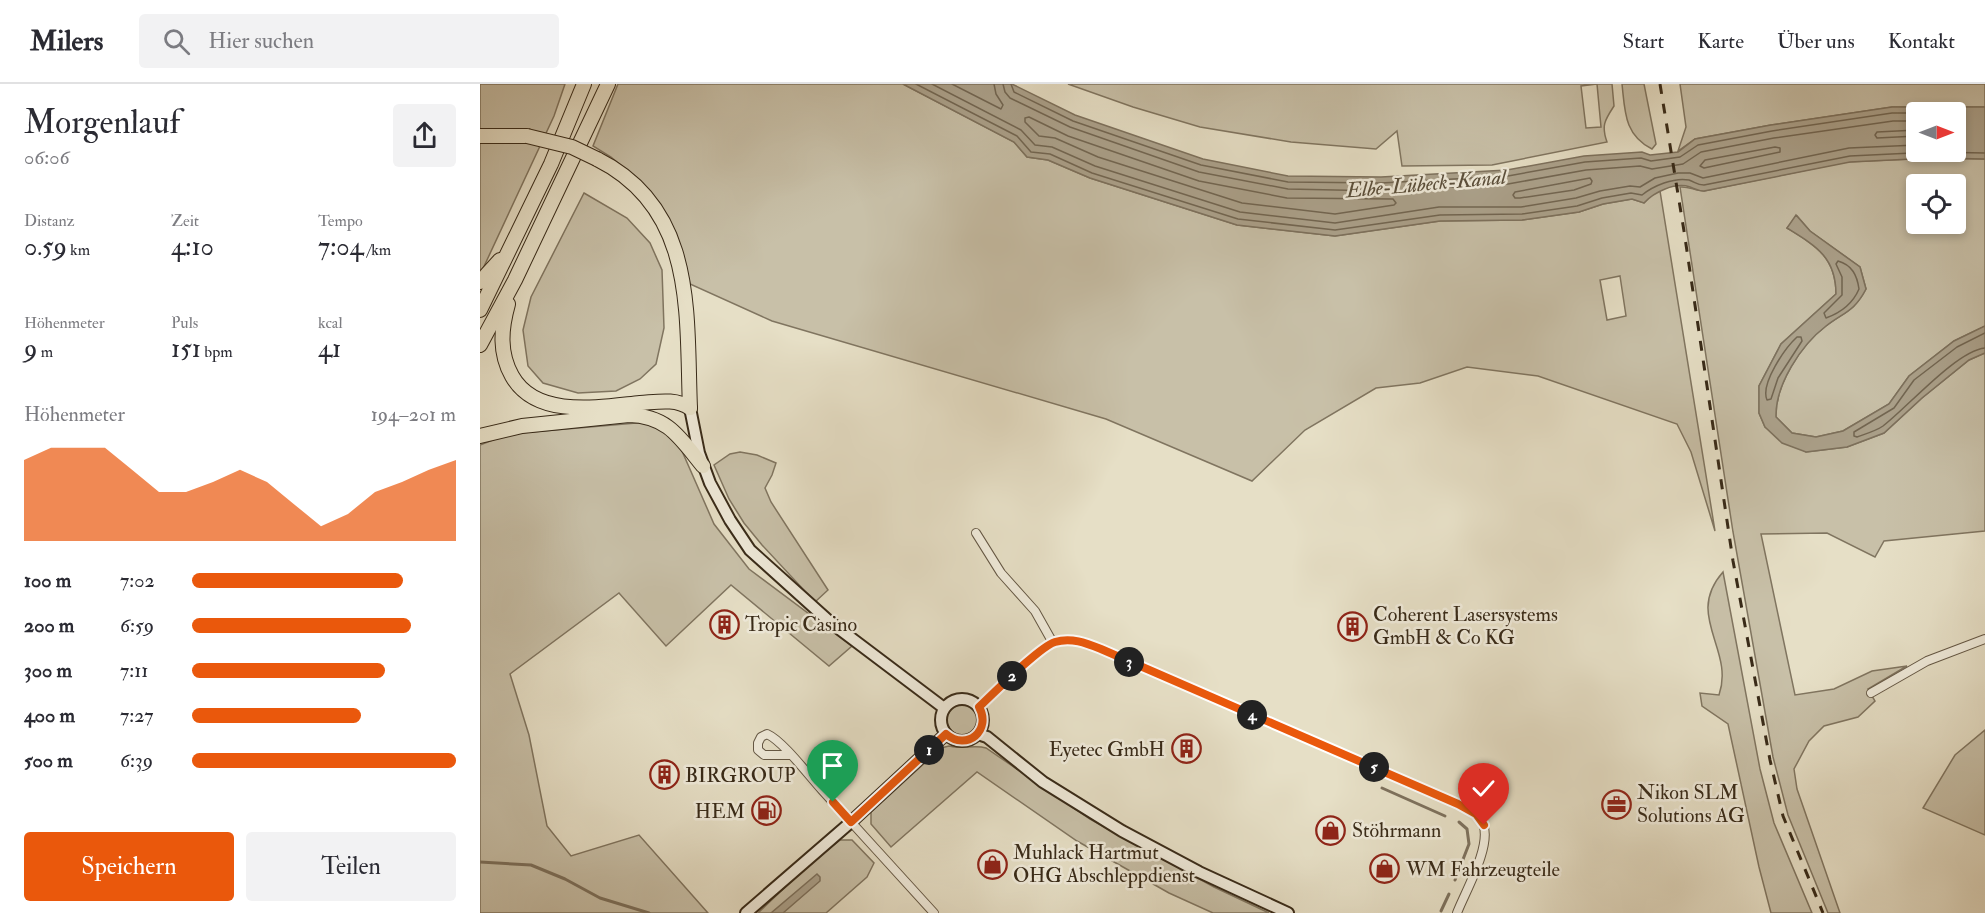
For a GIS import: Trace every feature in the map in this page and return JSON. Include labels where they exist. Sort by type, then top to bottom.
[{"type":"highway","points":[[480,310],[551,164],[584,84]]},
{"type":"highway","points":[[480,345],[515,280],[608,84]]},
{"type":"highway","points":[[480,136],[527,136],[555,142],[597,159],[623,175],[647,200],[663,224],[676,254],[685,293],[688,316],[690,408],[671,401],[575,408],[547,403],[526,392],[516,384],[506,366],[502,345],[503,323],[515,280]]},
{"type":"highway","points":[[480,282],[512,248]]},
{"type":"highway","points":[[480,436],[522,426],[629,415],[646,417],[667,425],[703,466]]},
{"type":"main road","points":[[690,408],[703,466],[718,500],[750,550],[830,622],[944,708]]},
{"type":"main road","points":[[964,699],[973,701],[979,707],[983,722],[978,734],[972,739],[961,741],[946,734],[941,720],[944,708],[951,702],[964,699]]},
{"type":"main road","points":[[746,913],[851,822],[946,734]]},
{"type":"main road","points":[[978,734],[987,738],[1043,782],[1122,831],[1199,872],[1288,913]]},
{"type":"street","points":[[976,533],[1001,573],[1035,611],[1053,643]]},
{"type":"street","points":[[1871,693],[1927,662],[1985,639]]},
{"type":"street","points":[[979,707],[1022,667],[1053,643],[1068,640],[1083,642],[1458,804],[1476,814],[1484,825],[1483,852],[1457,913]]},
{"type":"street","points":[[790,755],[934,913]]},
{"type":"shaded area","points":[[480,84],[565,84],[554,116],[480,275]]},
{"type":"shaded area","points":[[618,84],[903,84],[1014,142],[1027,157],[1048,160],[1090,178],[1237,225],[1335,236],[1440,221],[1522,220],[1579,212],[1603,204],[1632,199],[1644,203],[1652,194],[1660,191],[1715,531],[1691,452],[1677,424],[1538,376],[1467,367],[1420,383],[1376,388],[1305,430],[1252,481],[1106,419],[772,321],[690,284],[684,259],[631,174],[611,157],[593,146]],"holes":[[[1620,276],[1626,316],[1607,320],[1600,280]]]},
{"type":"shaded area","points":[[1068,84],[1597,84],[1612,84],[1614,106],[1605,123],[1604,131],[1607,142],[1492,165],[1402,166],[1397,131],[1376,149],[1291,142],[1200,127]],"holes":[[[1597,84],[1601,127],[1586,128],[1581,86]]]},
{"type":"shaded area","points":[[1622,84],[1644,84],[1656,144],[1652,149],[1636,137],[1631,129],[1625,113]]},
{"type":"shaded area","points":[[1680,84],[1985,84],[1985,107],[1966,107],[1966,102],[1906,102],[1906,107],[1892,107],[1771,125],[1695,139],[1678,151],[1686,127]]},
{"type":"shaded area","points":[[1906,159],[1906,162],[1966,162],[1966,159],[1985,159],[1985,326],[1954,341],[1909,376],[1889,404],[1843,431],[1816,437],[1792,433],[1776,417],[1780,392],[1791,367],[1808,344],[1826,326],[1853,307],[1866,289],[1860,267],[1810,231],[1797,216],[1787,228],[1815,247],[1828,262],[1835,281],[1836,294],[1781,344],[1759,386],[1759,413],[1765,427],[1806,452],[1847,447],[1884,433],[1969,360],[1985,353],[1985,531],[1884,541],[1875,557],[1827,533],[1761,534],[1795,695],[1834,689],[1872,671],[1907,666],[1868,689],[1875,701],[1858,717],[1824,726],[1809,741],[1794,769],[1797,789],[1840,913],[1828,913],[1788,815],[1773,757],[1733,532],[1680,187],[1704,191],[1846,162]]},
{"type":"shaded area","points":[[584,193],[627,218],[650,243],[662,270],[664,328],[656,364],[640,379],[616,391],[578,393],[543,383],[528,366],[523,330],[531,297]]},
{"type":"shaded area","points":[[648,422],[666,429],[678,442],[714,524],[749,569],[852,646],[829,666],[731,585],[666,646],[619,593],[510,674],[529,735],[547,826],[571,856],[639,835],[708,913],[480,913],[480,445],[508,434]]},
{"type":"shaded area","points":[[740,452],[757,455],[776,463],[765,488],[771,502],[828,590],[815,602],[762,545],[744,523],[729,499],[714,465],[730,454]]},
{"type":"shaded area","points":[[1723,572],[1760,769],[1774,823],[1812,913],[1771,913],[1728,724],[1702,706],[1700,693],[1719,695],[1722,678],[1708,603],[1712,588]]},
{"type":"shaded area","points":[[963,704],[975,708],[979,720],[975,732],[963,736],[951,732],[947,720],[951,708]]},
{"type":"shaded area","points":[[1985,730],[1985,835],[1923,808],[1955,755]]},
{"type":"shaded area","points":[[949,746],[986,748],[1090,819],[1214,887],[1269,913],[1213,913],[1169,893],[1077,841],[977,772],[891,847],[871,824],[871,812],[941,748]]},
{"type":"shaded area","points":[[840,840],[852,840],[874,863],[867,877],[826,913],[758,913],[804,869]]},
{"type":"water","name":"Elbe-Lübeck-Kanal","points":[[903,84],[1012,84],[1075,115],[1203,159],[1288,176],[1381,177],[1507,170],[1584,156],[1642,152],[1650,155],[1678,152],[1695,139],[1771,125],[1892,107],[1906,107],[1906,159],[1850,162],[1704,191],[1684,186],[1671,187],[1653,195],[1644,203],[1632,199],[1603,204],[1579,212],[1522,220],[1440,221],[1335,236],[1237,225],[1090,178],[1048,160],[1027,157],[1014,142]]},
{"type":"water","points":[[1966,107],[1985,107],[1985,159],[1966,159]]},
{"type":"water","points":[[1796,215],[1810,231],[1860,267],[1866,289],[1853,307],[1817,334],[1791,367],[1780,392],[1776,417],[1792,433],[1816,437],[1843,431],[1889,404],[1909,376],[1954,341],[1985,326],[1985,353],[1969,360],[1884,433],[1847,447],[1806,452],[1782,443],[1765,427],[1759,413],[1759,386],[1781,344],[1836,294],[1835,281],[1828,262],[1815,247],[1787,228]]},
{"type":"water","points":[[817,874],[820,881],[783,913],[771,913]]},
{"type":"waterway","points":[[1382,788],[1445,816]]},
{"type":"waterway","points":[[1455,880],[1469,844],[1467,829],[1459,822]]},
{"type":"waterway","points":[[480,862],[531,865],[565,879],[600,898],[649,913]]},
{"type":"waterway","points":[[1441,911],[1449,894]]},
{"type":"railway","points":[[1660,84],[1733,561],[1770,760],[1783,816],[1823,913]]},
{"type":"place","name":"Tropic Casino","points":[[724,624]]},
{"type":"place","name":"Coherent Lasersystems GmbH & Co KG","points":[[1352,626]]},
{"type":"place","name":"Eyetec GmbH","points":[[1186,749]]},
{"type":"place","name":"BIRGROUP","points":[[664,775]]},
{"type":"place","name":"Nikon SLM Solutions AG","points":[[1616,804]]},
{"type":"place","name":"HEM","points":[[766,811]]},
{"type":"place","name":"Stöhrmann","points":[[1331,830]]},
{"type":"place","name":"Muhlack Hartmut OHG Abschleppdienst","points":[[992,864]]},
{"type":"place","name":"WM Fahrzeugteile","points":[[1385,869]]},
{"type":"route","points":[[833,802],[851,822],[946,734],[957,741],[972,739],[983,725],[983,715],[979,707],[1022,667],[1053,643],[1068,640],[1083,642],[1101,649],[1458,804],[1476,814],[1484,825]]}]
